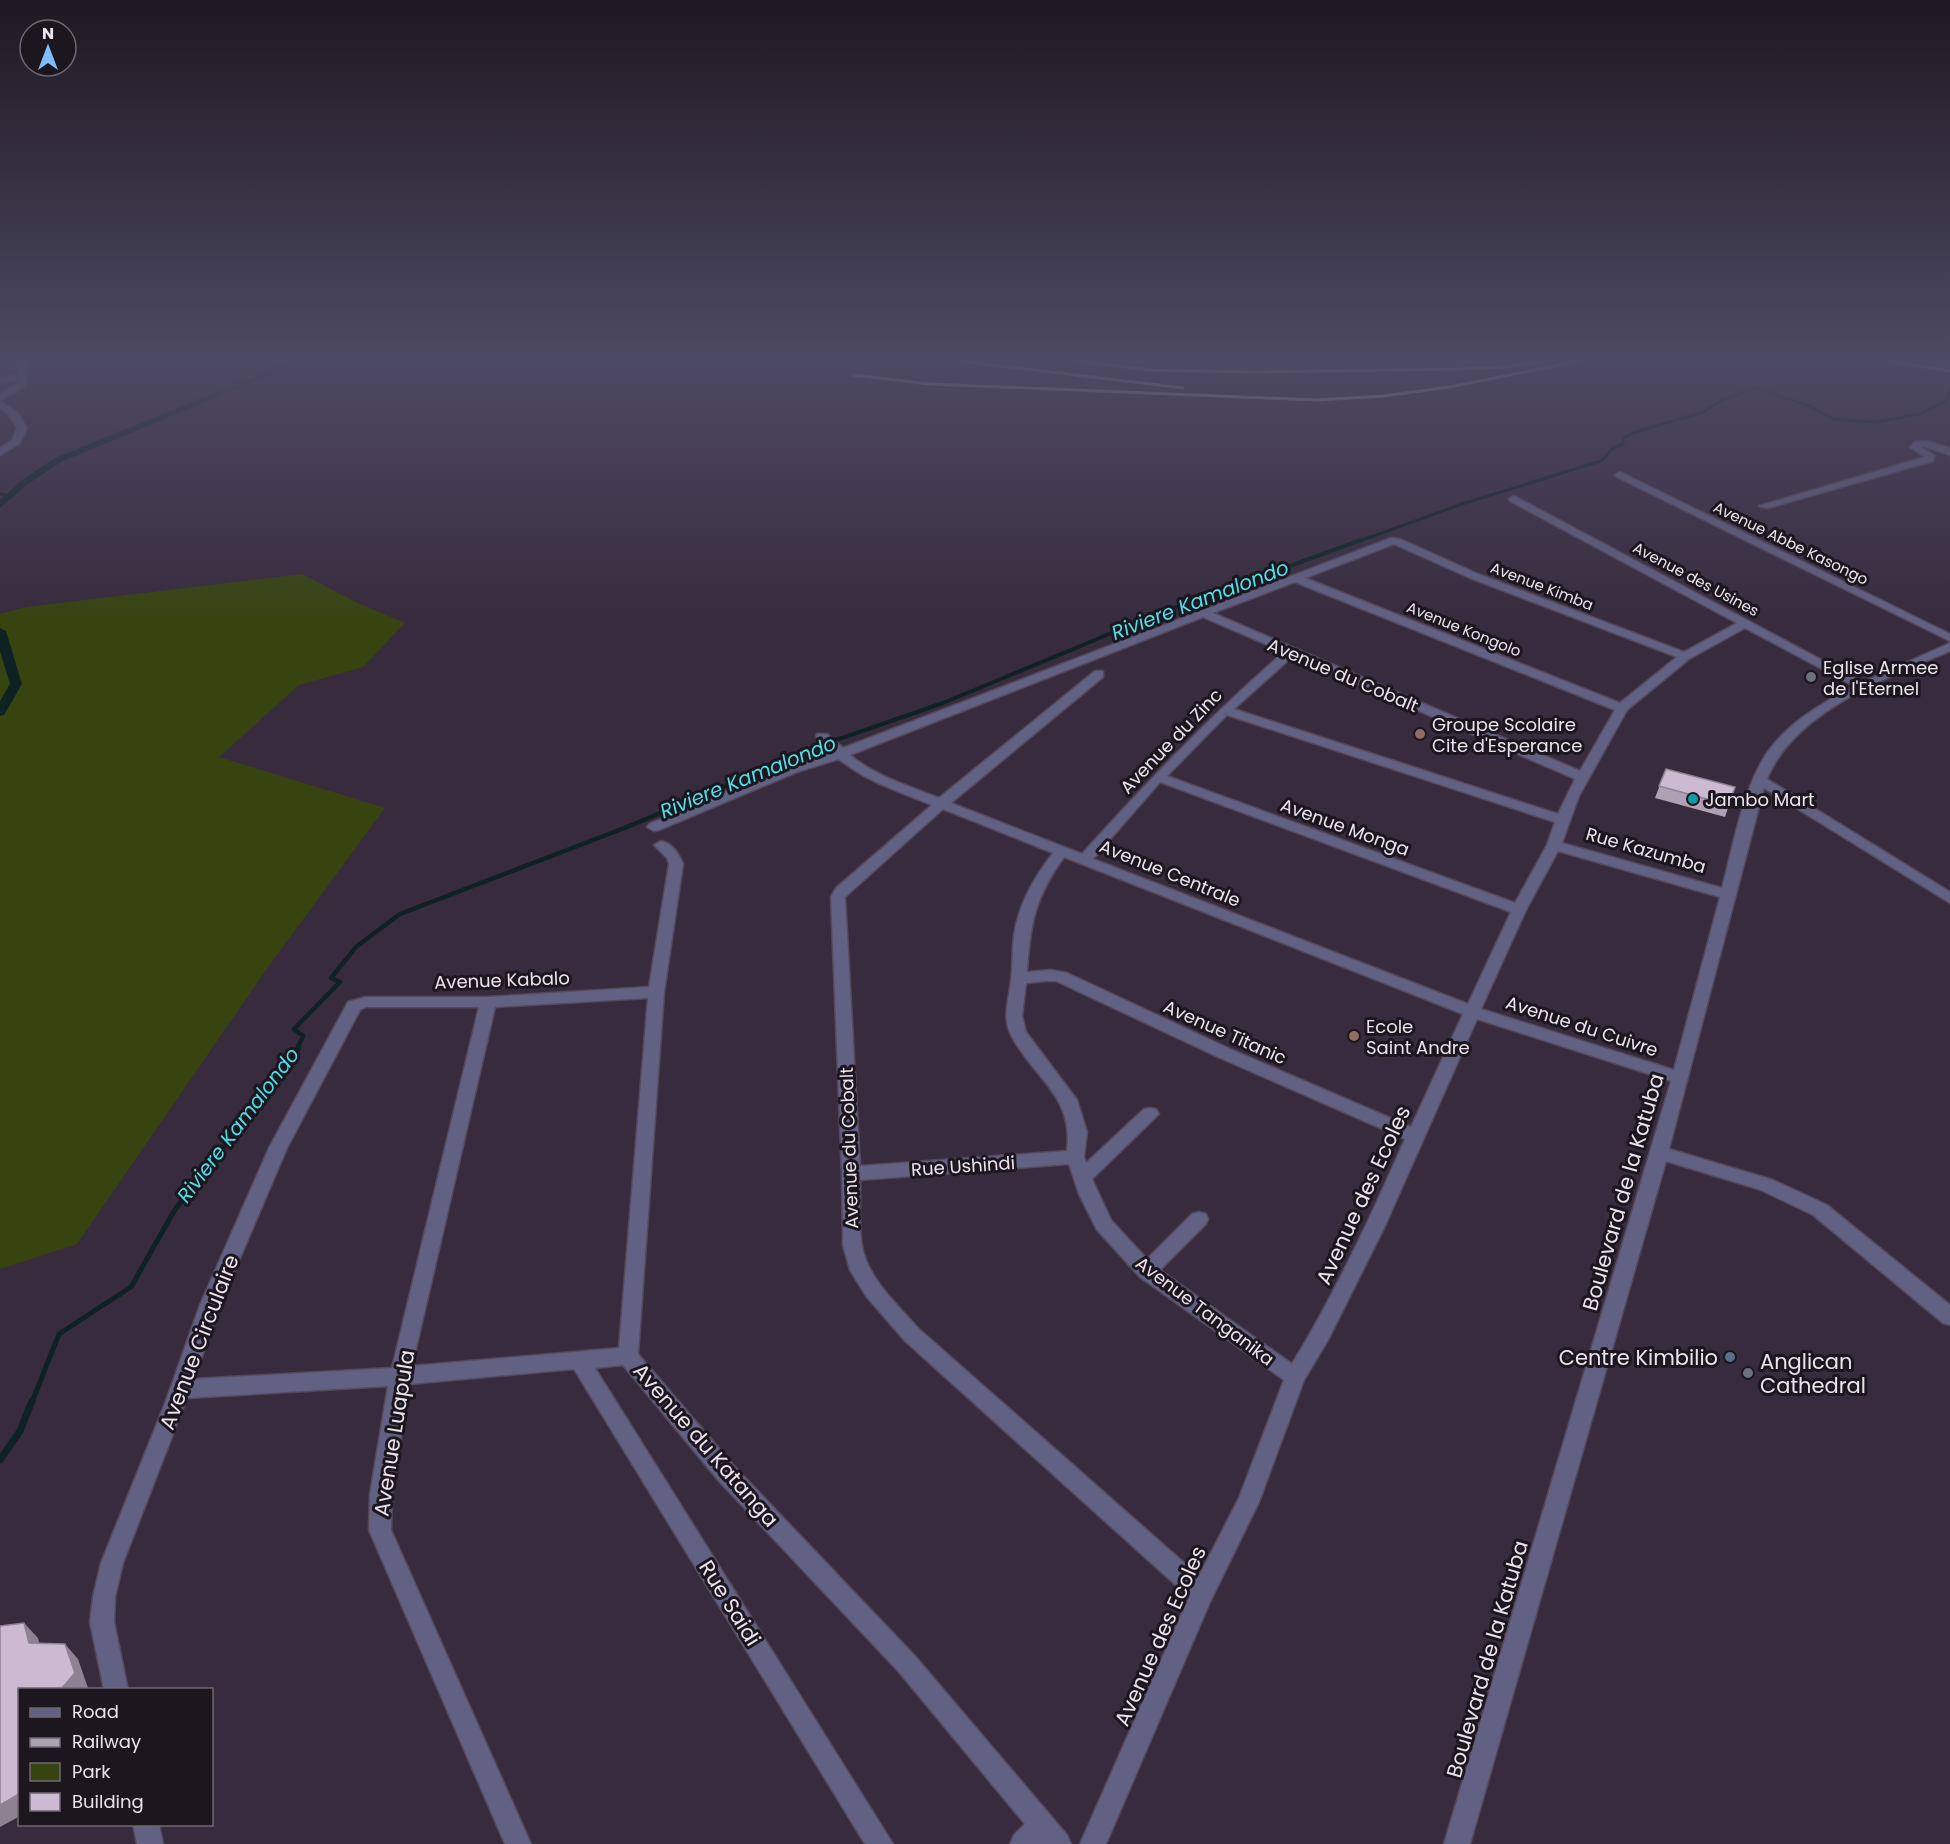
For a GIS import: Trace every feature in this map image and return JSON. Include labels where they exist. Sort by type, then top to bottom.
[{"type":"street","points":[[1764,507],[1930,459],[1915,447]]},
{"type":"street","name":"Avenue Abbe Kasongo","points":[[1620,475],[1950,638]]},
{"type":"street","name":"Avenue des Usines","points":[[1514,499],[1862,687]]},
{"type":"street","name":"Avenue Kimba","points":[[1296,578],[1390,541],[1474,576],[1685,656]]},
{"type":"street","points":[[838,752],[1103,654],[1296,578]]},
{"type":"street","name":"Avenue Kongolo","points":[[1296,578],[1622,708]]},
{"type":"street","name":"Avenue du Cobalt","points":[[1203,613],[1290,653],[1582,777]]},
{"type":"street","name":"Avenue des Ecoles","points":[[1093,1844],[1202,1594],[1248,1502],[1295,1377],[1322,1334],[1375,1228],[1414,1136],[1519,910],[1554,844],[1562,820],[1582,777],[1619,717],[1622,708],[1685,656],[1746,623]]},
{"type":"street","name":"Boulevard de la Katuba","points":[[1457,1844],[1680,1078],[1727,894],[1760,780],[1771,758],[1787,739],[1813,716],[1862,687],[1946,650]]},
{"type":"street","name":"Avenue du Zinc","points":[[1084,860],[1158,777],[1225,710],[1290,653]]},
{"type":"street","name":"Avenue du Cobalt","points":[[1099,674],[942,803],[841,891],[838,897],[851,1174],[852,1245],[860,1270],[873,1290],[912,1335],[1202,1594]]},
{"type":"street","points":[[1225,710],[1562,820]]},
{"type":"street","name":"Avenue Centrale","points":[[822,737],[854,765],[886,782],[1393,983],[1473,1012]]},
{"type":"street","name":"Avenue du Katanga","points":[[838,752],[748,786],[657,836],[674,856],[676,864],[656,992],[628,1356],[726,1473],[907,1664],[1050,1834]]},
{"type":"street","name":"Avenue Monga","points":[[1158,777],[1519,910]]},
{"type":"street","points":[[1760,780],[1950,898]]},
{"type":"street","name":"Rue Kazumba","points":[[1554,844],[1727,894]]},
{"type":"street","name":"Avenue Tanganika","points":[[1061,851],[1039,880],[1022,934],[1014,1008],[1018,1033],[1068,1100],[1078,1132],[1075,1157],[1104,1225],[1146,1271],[1295,1377]]},
{"type":"street","name":"Avenue Titanic","points":[[1019,978],[1036,979],[1052,975],[1061,977],[1224,1053],[1414,1136]]},
{"type":"street","name":"Avenue Kabalo","points":[[351,1010],[357,1004],[365,1002],[488,1002],[656,992]]},
{"type":"street","name":"Avenue Luapula","points":[[488,1002],[400,1376],[381,1494],[380,1530],[518,1844]]},
{"type":"street","name":"Avenue Circulaire","points":[[116,1688],[102,1622],[107,1581],[210,1305],[278,1149],[351,1010]]},
{"type":"street","name":"Avenue du Cuivre","points":[[1473,1012],[1680,1078]]},
{"type":"street","points":[[1083,1177],[1150,1114]]},
{"type":"street","points":[[1658,1152],[1767,1185],[1820,1210],[1950,1317]]},
{"type":"street","name":"Rue Ushindi","points":[[851,1174],[1075,1157]]},
{"type":"street","points":[[1146,1271],[1198,1219]]},
{"type":"street","points":[[179,1389],[400,1376],[628,1356]]},
{"type":"street","name":"Rue Saidi","points":[[580,1362],[880,1844]]},
{"type":"street","points":[[146,1826],[150,1844]]},
{"type":"street","points":[[1023,1844],[1050,1834]]},
{"type":"green space","points":[[302,574],[358,603],[405,623],[363,667],[299,685],[219,757],[385,808],[268,967],[77,1244],[0,1269],[0,614],[26,607]]},
{"type":"building","points":[[1666,769],[1735,787],[1729,805],[1659,786]]},
{"type":"building","points":[[24,1623],[29,1643],[65,1644],[75,1673],[62,1688],[18,1688],[18,1795],[0,1805],[0,1626]]},
{"type":"waterway","points":[[0,505],[25,482],[58,460],[90,447]]},
{"type":"waterway","name":"Riviere Kamalondo","points":[[1357,542],[1462,504],[1601,461],[1615,447]]},
{"type":"waterway","points":[[0,494],[10,496]]},
{"type":"waterway","name":"Riviere Kamalondo","points":[[770,767],[813,748],[943,703],[1160,613],[1361,540]]},
{"type":"waterway","points":[[0,631],[16,684],[0,712]]},
{"type":"waterway","name":"Riviere Kamalondo","points":[[297,1049],[303,1036],[294,1029],[340,982],[331,978],[357,946],[400,914],[627,827],[773,766]]},
{"type":"waterway","name":"Riviere Kamalondo","points":[[32,1402],[59,1334],[131,1287],[174,1211],[299,1048]]},
{"type":"waterway","name":"Riviere Kamalondo","points":[[0,1460],[20,1431],[32,1401]]},
{"type":"place","name":"Eglise Armee de l'Eternel","points":[[1811,677]]},
{"type":"place","name":"Groupe Scolaire Cite d'Esperance","points":[[1420,734]]},
{"type":"place","name":"Jambo Mart","points":[[1693,799]]},
{"type":"place","name":"Ecole Saint Andre","points":[[1354,1036]]},
{"type":"place","name":"Centre Kimbilio","points":[[1730,1357]]},
{"type":"place","name":"Anglican Cathedral","points":[[1748,1373]]}]
